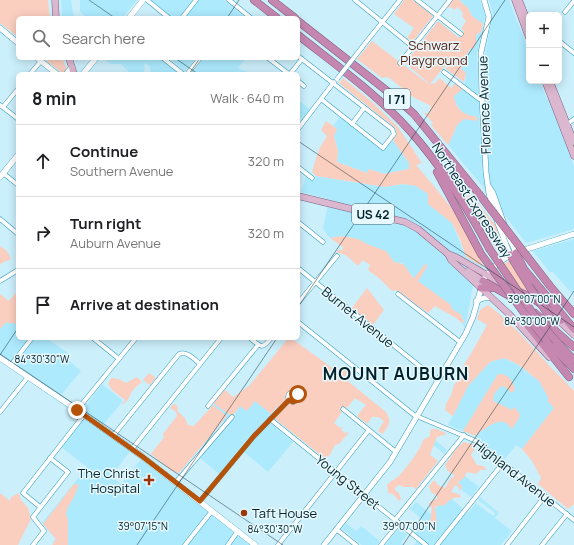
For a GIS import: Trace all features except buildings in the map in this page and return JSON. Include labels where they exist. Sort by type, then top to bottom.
[{"type":"highway","points":[[254,0],[274,16]]},
{"type":"highway","points":[[272,0],[292,16]]},
{"type":"highway","name":"Northeast Expressway","points":[[300,23],[396,98],[414,114],[479,194],[550,286],[574,314]]},
{"type":"highway","name":"Northeast Expressway","points":[[300,37],[368,90],[410,131],[441,170],[471,216],[489,248],[534,315],[574,360]]},
{"type":"highway","points":[[410,131],[439,175],[509,301],[572,380]]},
{"type":"highway","points":[[482,254],[524,313],[546,340],[574,369]]},
{"type":"highway","points":[[513,254],[529,286],[566,340]]},
{"type":"highway","points":[[513,254],[574,330]]},
{"type":"highway","points":[[483,281],[497,288],[536,314],[574,347]]},
{"type":"highway","points":[[550,286],[574,308]]},
{"type":"highway","points":[[513,290],[537,300],[574,330]]},
{"type":"main road","points":[[55,0],[56,16]]},
{"type":"main road","points":[[131,16],[143,0]]},
{"type":"main road","points":[[514,0],[526,30]]},
{"type":"main road","points":[[519,0],[526,18]]},
{"type":"main road","points":[[70,60],[73,72]]},
{"type":"main road","points":[[85,72],[94,60]]},
{"type":"main road","points":[[546,84],[565,126],[574,142]]},
{"type":"main road","points":[[551,84],[574,156]]},
{"type":"main road","points":[[2,175],[16,158]]},
{"type":"main road","name":"US 42","points":[[300,196],[409,223],[418,228],[448,254],[455,263],[483,281],[513,290],[534,301],[574,335]]},
{"type":"main road","name":"US 42","points":[[448,254],[456,257],[483,281],[491,297],[572,380]]},
{"type":"main road","points":[[0,358],[132,449],[255,545]]},
{"type":"street","points":[[147,0],[167,16]]},
{"type":"street","points":[[184,16],[196,0]]},
{"type":"street","points":[[229,0],[249,16]]},
{"type":"street","points":[[354,0],[413,47]]},
{"type":"street","points":[[300,126],[400,0]]},
{"type":"street","points":[[417,0],[461,34]]},
{"type":"street","points":[[400,63],[450,0]]},
{"type":"street","name":"Florence Avenue","points":[[484,0],[489,17],[481,52],[486,172],[489,194],[496,220],[513,254]]},
{"type":"street","points":[[565,12],[574,1]]},
{"type":"street","points":[[1,31],[16,42]]},
{"type":"street","points":[[562,43],[574,53]]},
{"type":"street","points":[[300,57],[392,130],[394,134],[382,148],[321,99]]},
{"type":"street","points":[[31,72],[39,60],[54,72]]},
{"type":"street","points":[[166,60],[180,72]]},
{"type":"street","points":[[189,72],[198,60]]},
{"type":"street","points":[[271,60],[286,72]]},
{"type":"street","points":[[290,72],[298,60]]},
{"type":"street","points":[[68,72],[72,67]]},
{"type":"street","points":[[444,72],[479,99],[482,98]]},
{"type":"street","points":[[300,83],[304,86]]},
{"type":"street","points":[[16,90],[1,106],[16,117]]},
{"type":"street","points":[[352,124],[364,108]]},
{"type":"street","points":[[565,126],[574,119]]},
{"type":"street","points":[[300,169],[312,178]]},
{"type":"street","points":[[2,175],[16,184]]},
{"type":"street","points":[[0,219],[16,232]]},
{"type":"street","points":[[300,224],[323,242]]},
{"type":"street","points":[[324,545],[390,462],[466,333],[473,317],[476,301],[483,281],[498,263],[513,254],[574,234]]},
{"type":"street","points":[[300,301],[337,256]]},
{"type":"street","name":"Burnet Avenue","points":[[300,270],[438,381]]},
{"type":"street","points":[[0,281],[16,271]]},
{"type":"street","points":[[398,294],[460,342]]},
{"type":"street","points":[[476,301],[491,297]]},
{"type":"street","name":"Highland Avenue","points":[[300,324],[417,417],[476,441],[574,520]]},
{"type":"street","points":[[11,365],[30,340]]},
{"type":"street","points":[[95,340],[119,359]]},
{"type":"street","points":[[77,410],[134,340]]},
{"type":"street","points":[[132,449],[220,340]]},
{"type":"street","points":[[252,340],[261,346],[264,346],[269,340]]},
{"type":"street","points":[[208,406],[258,345]]},
{"type":"street","points":[[113,436],[179,354],[185,353],[200,364]]},
{"type":"street","points":[[0,412],[28,377]]},
{"type":"street","points":[[200,501],[270,419],[289,400]]},
{"type":"street","points":[[343,409],[396,452]]},
{"type":"street","points":[[40,507],[22,493],[84,415]]},
{"type":"street","points":[[176,482],[232,417]]},
{"type":"street","name":"Young Street","points":[[270,419],[426,545]]},
{"type":"street","points":[[278,545],[370,430]]},
{"type":"street","points":[[381,545],[464,435]]},
{"type":"street","points":[[33,545],[44,531],[33,517],[68,472],[50,458]]},
{"type":"street","points":[[437,545],[503,463]]},
{"type":"street","points":[[507,545],[545,496]]},
{"type":"street","points":[[185,545],[212,511]]},
{"type":"street","points":[[542,545],[567,514]]},
{"type":"street","points":[[336,529],[356,545]]},
{"type":"street","points":[[228,545],[238,531]]},
{"type":"shaded area","points":[[61,0],[71,0],[74,16],[62,16]]},
{"type":"shaded area","points":[[80,0],[137,0],[124,16],[84,16],[80,11]]},
{"type":"shaded area","points":[[151,0],[224,0],[244,16],[171,16]]},
{"type":"shaded area","points":[[459,0],[480,0],[485,15],[477,54],[480,129],[488,128],[485,54],[493,13],[489,0],[509,0],[526,44],[526,84],[541,84],[547,99],[549,99],[574,166],[574,229],[526,243],[484,188],[448,145],[457,125],[464,119],[477,116],[469,116],[462,112],[455,102],[454,96],[464,87],[466,76],[461,69],[463,60],[476,42],[479,22],[472,16],[468,8]]},
{"type":"shaded area","points":[[106,60],[162,60],[176,72],[151,72],[149,66],[145,63],[144,72],[129,72],[121,64],[111,64]]},
{"type":"shaded area","points":[[171,60],[194,60],[185,71]]},
{"type":"shaded area","points":[[202,60],[244,60],[238,68],[247,72],[193,72]]},
{"type":"shaded area","points":[[300,102],[310,109],[300,122]]},
{"type":"shaded area","points":[[340,117],[383,150],[393,140],[409,163],[409,169],[384,174],[369,169],[368,173],[337,162],[338,151],[334,136],[337,129],[333,126]]},
{"type":"shaded area","points":[[316,176],[385,187],[403,184],[416,186],[428,194],[428,204],[452,223],[466,257],[483,267],[473,286],[465,328],[462,323],[464,321],[460,313],[458,314],[414,278],[402,263],[394,262],[358,239],[342,236],[330,238],[323,229],[329,199],[301,192],[306,177],[312,181]]},
{"type":"shaded area","points":[[574,239],[574,296],[553,272],[550,272],[533,251]]},
{"type":"shaded area","points":[[8,318],[16,324],[16,340],[28,340],[11,362],[0,355],[0,329]]},
{"type":"shaded area","points":[[33,340],[49,340],[68,353],[65,357],[81,371],[61,395],[15,364]]},
{"type":"shaded area","points":[[504,358],[518,365],[539,381],[548,397],[548,401],[554,408],[522,449],[516,445],[504,460],[476,436],[448,425],[468,386],[490,362]]},
{"type":"shaded area","points":[[102,384],[123,401],[103,425],[83,410]]},
{"type":"shaded area","points":[[225,391],[240,403],[248,395],[305,394],[274,418],[282,410],[278,407],[248,438],[219,474],[200,458],[228,426],[210,410]]},
{"type":"shaded area","name":"The Christ Hospital","points":[[84,415],[132,449],[111,476],[121,484],[143,457],[255,545],[55,545],[53,543],[56,539],[42,523],[87,467],[60,446]]},
{"type":"shaded area","points":[[269,422],[293,442],[268,472],[244,452]]},
{"type":"shaded area","points":[[434,439],[447,450],[444,454],[431,443]]},
{"type":"shaded area","points":[[465,476],[479,487],[471,497],[455,485]]},
{"type":"shaded area","points":[[447,495],[468,513],[476,503],[493,516],[495,513],[478,500],[480,497],[499,513],[495,518],[512,531],[501,545],[414,545],[420,537],[415,532],[424,521],[410,509],[416,502],[431,514]]},
{"type":"shaded area","points":[[346,523],[356,531],[361,526],[380,541],[377,545],[362,545],[341,528]]},
{"type":"shaded area","points":[[399,528],[407,535],[401,543],[404,545],[385,545]]},
{"type":"green space","points":[[0,0],[48,0],[50,16],[16,16],[16,35],[0,23]]},
{"type":"green space","points":[[404,0],[413,0],[433,16],[413,41],[407,38],[414,28],[394,14]]},
{"type":"green space","name":"Schwarz Playground","points":[[451,0],[459,0],[468,8],[472,16],[483,24],[481,32],[476,35],[476,42],[473,49],[471,48],[463,59],[466,61],[461,69],[466,73],[464,82],[446,69],[449,61],[430,84],[405,63],[438,21],[459,38],[464,31],[461,29],[466,21],[462,16],[463,13],[458,7],[454,10],[451,7],[446,8]]},
{"type":"green space","points":[[372,41],[430,84],[435,83],[440,78],[451,88],[456,82],[464,88],[454,96],[457,105],[461,111],[468,115],[477,117],[477,121],[464,119],[457,125],[448,145],[431,125],[433,123],[424,113],[429,113],[431,106],[413,97],[388,77],[382,78],[357,59]]},
{"type":"green space","points":[[46,60],[63,60],[67,70],[61,72]]},
{"type":"green space","points":[[343,78],[372,102],[398,127],[422,163],[416,165],[464,225],[478,253],[483,267],[466,257],[460,239],[452,223],[428,204],[428,194],[416,186],[403,184],[385,187],[316,176],[312,172],[319,149],[327,136],[321,130],[326,121],[337,129],[334,136],[338,151],[337,162],[367,173],[369,169],[384,174],[409,169],[409,163],[393,140],[397,134],[395,128],[339,83]]},
{"type":"green space","points":[[471,194],[497,227],[505,248],[503,252],[499,254],[465,198]]},
{"type":"green space","points":[[342,236],[358,239],[386,251],[394,262],[404,265],[414,278],[426,263],[427,267],[418,281],[451,305],[451,308],[460,313],[464,322],[462,323],[435,306],[428,313],[396,290],[392,291],[379,278],[368,270],[370,265],[363,260],[358,266],[345,255],[336,253],[339,249],[342,251],[343,247],[330,238]]},
{"type":"green space","points":[[0,246],[6,250],[11,259],[0,264]]},
{"type":"green space","points":[[511,260],[533,297],[522,291],[504,264]]},
{"type":"green space","points":[[367,288],[384,310],[373,325],[352,308]]},
{"type":"green space","points":[[16,292],[16,324],[13,322],[11,324],[6,322],[0,329],[0,294],[9,301]]},
{"type":"green space","points":[[488,305],[518,332],[574,391],[574,504],[568,509],[538,484],[541,478],[532,461],[522,449],[554,408],[548,401],[548,397],[539,381],[519,365],[504,358],[490,362],[468,386],[453,416],[445,410],[454,385],[461,376],[463,366],[487,325],[477,319],[480,310]]},
{"type":"green space","points":[[285,340],[294,340],[335,370],[344,366],[349,369],[344,378],[388,415],[389,423],[383,434],[378,431],[384,421],[378,417],[372,417],[367,424],[357,416],[366,405],[355,398],[348,407],[340,410],[342,412],[334,423],[340,428],[343,426],[341,430],[345,433],[349,432],[339,444],[335,445],[330,455],[324,458],[274,418],[282,410],[278,406],[271,414],[255,401],[247,411],[240,406],[232,417],[212,402],[225,390],[233,397],[249,386]]},
{"type":"green space","points":[[149,373],[156,378],[150,385],[143,380]]},
{"type":"green space","points":[[498,374],[508,377],[515,390],[511,393],[507,388],[501,386],[494,394],[493,401],[512,410],[514,407],[520,414],[519,418],[512,429],[504,422],[497,422],[481,431],[476,436],[463,431]]},
{"type":"green space","points":[[137,377],[142,382],[134,389],[126,402],[121,405],[125,400],[112,390],[108,384],[111,378],[119,379],[126,383]]},
{"type":"green space","points":[[173,404],[177,405],[178,412],[185,418],[188,425],[194,426],[213,405],[227,416],[179,473],[172,471],[151,454],[164,437],[163,434],[177,416],[176,412],[170,408]]},
{"type":"green space","points":[[432,429],[437,429],[447,434],[437,437],[430,455],[438,461],[416,489],[413,487],[404,487],[399,485],[395,488],[395,490],[399,493],[401,500],[399,501],[393,494],[388,493],[387,485],[400,475],[406,468],[417,453],[423,440],[430,436],[430,431]]},
{"type":"green space","points":[[464,442],[475,446],[475,449],[471,455],[477,465],[484,466],[486,470],[480,470],[476,474],[467,472],[464,478],[458,482],[462,487],[460,491],[457,485],[455,485],[451,492],[459,494],[461,496],[460,498],[453,498],[445,505],[435,507],[437,524],[435,530],[432,532],[430,529],[431,525],[428,523],[431,518],[432,509],[429,503],[437,498],[437,496],[431,492],[429,486],[434,480],[438,485],[445,488],[451,478],[454,477],[454,475],[447,470],[445,465],[457,447]]},
{"type":"green space","points":[[79,484],[66,514],[68,520],[68,545],[52,545],[56,539],[43,524],[73,485]]},
{"type":"green space","points":[[0,493],[10,501],[11,497],[19,493],[21,500],[28,508],[31,519],[18,545],[0,545]]},
{"type":"place","name":"The Christ Hospital","points":[[149,480]]},
{"type":"place","name":"Taft House","points":[[244,513]]},
{"type":"district","name":"MOUNT AUBURN","points":[[396,373]]},
{"type":"route","points":[[77,410],[143,457],[200,501],[269,420],[289,400],[293,402],[297,400],[298,394]]}]
